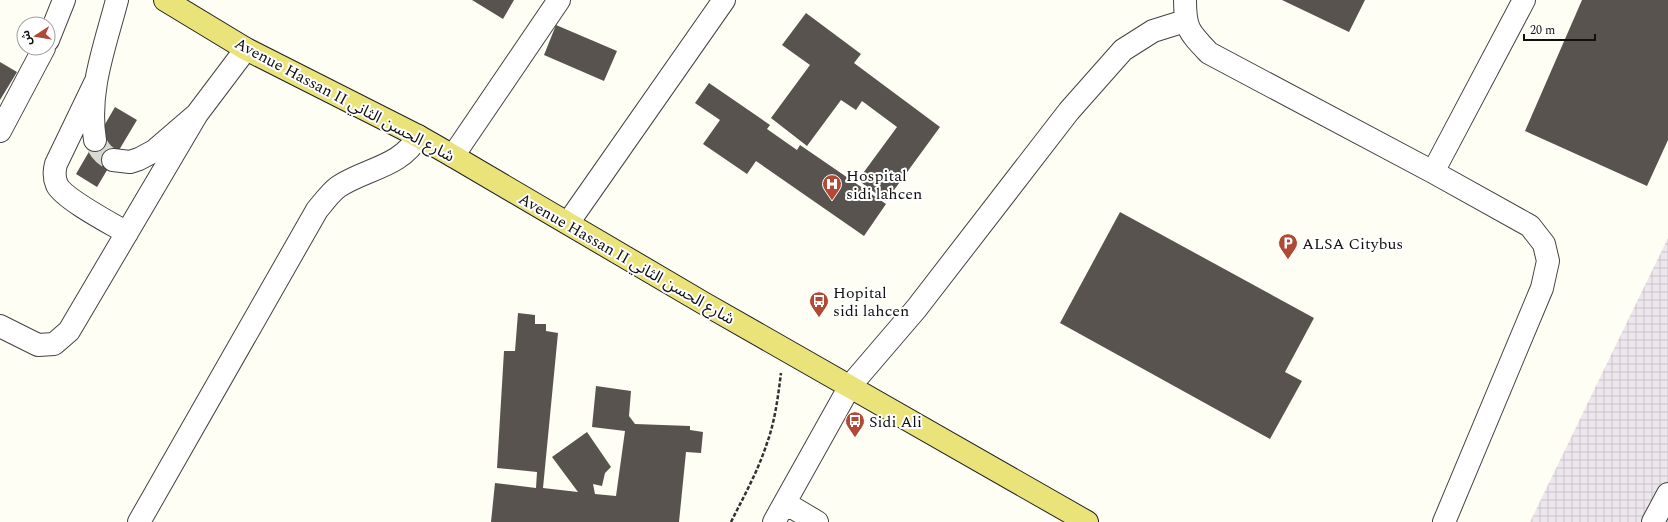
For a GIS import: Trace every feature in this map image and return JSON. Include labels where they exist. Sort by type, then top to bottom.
[{"type":"main road","name":"Avenue Hassan II شارع الحسن الثاني","points":[[165,0],[246,49],[418,136],[1086,522]]},
{"type":"street","points":[[56,20],[64,0]]},
{"type":"street","points":[[96,140],[92,112],[95,83],[117,0]]},
{"type":"street","points":[[453,156],[559,0]]},
{"type":"street","points":[[568,223],[724,0]]},
{"type":"street","points":[[1433,172],[1524,0]]},
{"type":"street","points":[[774,522],[850,386],[916,309],[1069,111],[1123,50],[1185,10],[1194,37],[1209,53],[1433,172],[1530,226],[1544,244],[1548,261],[1542,288],[1444,522]]},
{"type":"street","points":[[0,326],[38,345],[54,344],[69,331],[197,114],[246,49]]},
{"type":"street","points":[[0,131],[40,56]]},
{"type":"street","points":[[95,83],[56,164],[54,172],[55,180],[62,192],[127,233]]},
{"type":"street","points":[[113,160],[130,162],[147,156],[197,114]]},
{"type":"street","points":[[139,522],[317,210],[337,188],[356,177],[392,162],[413,146],[418,136]]},
{"type":"street","points":[[1653,522],[1668,494]]},
{"type":"street","points":[[785,503],[817,522]]},
{"type":"path","points":[[731,522],[756,472],[768,442],[777,405],[785,349]]},
{"type":"shaded area","points":[[1668,238],[1668,522],[1530,522],[1646,283]]},
{"type":"building","points":[[472,0],[514,0],[503,19]]},
{"type":"building","points":[[1282,0],[1365,0],[1349,32]]},
{"type":"building","points":[[1582,0],[1668,0],[1668,140],[1647,186],[1525,131]]},
{"type":"building","points":[[806,13],[861,54],[854,63],[940,127],[886,201],[858,180],[897,127],[862,101],[856,110],[841,100],[807,146],[771,118],[810,65],[782,45]]},
{"type":"building","points":[[556,25],[617,51],[604,81],[544,55]]},
{"type":"building","points":[[0,62],[17,72],[0,100]]},
{"type":"building","points":[[709,83],[770,125],[767,129],[797,150],[800,145],[886,204],[864,236],[756,161],[747,174],[703,144],[720,120],[695,103]]},
{"type":"building","points":[[115,107],[137,120],[97,187],[76,174]]},
{"type":"building","points":[[1120,212],[1314,318],[1285,372],[1302,381],[1270,439],[1060,323]]},
{"type":"building","points":[[518,313],[535,315],[535,324],[546,324],[546,331],[558,333],[543,488],[578,492],[552,457],[587,432],[611,467],[605,473],[602,486],[593,484],[595,494],[616,496],[625,431],[592,427],[596,386],[631,391],[629,416],[635,424],[690,426],[690,430],[703,432],[701,453],[686,452],[679,522],[491,522],[495,483],[536,488],[537,472],[497,468],[504,351],[515,351]]},
{"type":"tunnel","points":[[95,140],[102,152],[113,160]]},
{"type":"place","name":"Hospital sidi lahcen","points":[[832,201]]},
{"type":"place","name":"ALSA Citybus","points":[[1288,260]]},
{"type":"place","name":"Hopital sidi lahcen","points":[[819,318]]},
{"type":"place","name":"Sidi Ali","points":[[855,438]]}]
